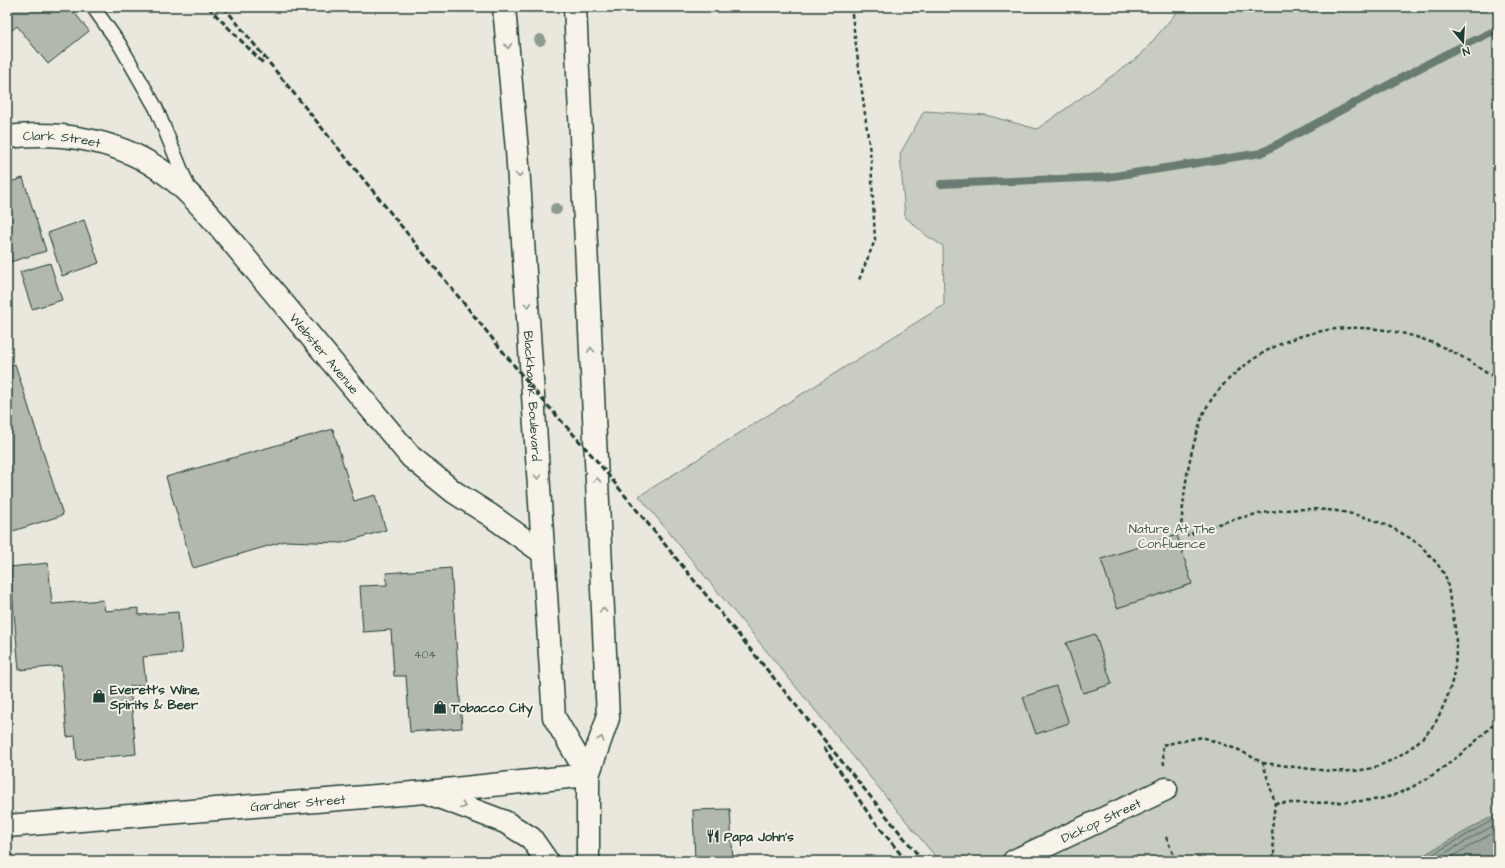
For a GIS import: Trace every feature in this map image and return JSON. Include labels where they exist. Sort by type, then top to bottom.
[{"type":"main road","name":"Blackhawk Boulevard","points":[[504,7],[517,150],[534,390],[542,552],[554,716],[588,776]]},
{"type":"main road","name":"Blackhawk Boulevard","points":[[575,7],[608,718],[588,776],[588,861]]},
{"type":"main road","name":"Clark Street","points":[[7,136],[28,134],[78,138],[115,146]]},
{"type":"main road","name":"Webster Avenue","points":[[115,146],[156,167],[192,196],[412,457],[454,492],[490,515],[542,552]]},
{"type":"main road","name":"Gardner Street","points":[[7,826],[426,792],[588,776]]},
{"type":"main road","name":"Dickop Street","points":[[1014,861],[1166,789]]},
{"type":"main road","points":[[426,792],[505,822],[531,838],[547,861]]},
{"type":"lane","points":[[93,7],[120,44],[156,108],[192,196]]},
{"type":"path","points":[[851,7],[872,160],[875,240],[859,280]]},
{"type":"path","points":[[1166,789],[1162,745],[1202,737],[1239,750],[1263,763],[1328,770],[1356,770],[1377,766],[1412,748],[1434,725],[1449,695],[1454,676],[1456,624],[1446,579],[1436,562],[1420,546],[1404,535],[1367,518],[1347,513],[1309,508],[1248,516],[1188,535],[1181,528],[1186,475],[1204,412],[1220,387],[1254,358],[1272,348],[1298,337],[1343,328],[1379,328],[1426,339],[1459,354],[1498,380]]},
{"type":"path","points":[[1275,804],[1342,803],[1374,800],[1410,788],[1450,763],[1498,720]]},
{"type":"path","points":[[1263,763],[1275,804],[1272,829],[1275,861]]},
{"type":"path","points":[[1166,837],[1176,861]]},
{"type":"green space","name":"Nature At The Confluence","points":[[1181,7],[1498,7],[1498,813],[1414,861],[939,861],[639,496],[944,305],[943,246],[927,236],[905,217],[900,154],[924,111],[986,115],[1037,129],[1140,56]]},
{"type":"water","points":[[1498,813],[1498,861],[1414,861],[1415,860]]},
{"type":"building","points":[[7,7],[70,7],[89,31],[48,64],[17,26],[7,34]]},
{"type":"building","points":[[23,178],[46,251],[7,263],[7,183]]},
{"type":"building","points":[[84,220],[99,263],[62,276],[48,233]]},
{"type":"building","points":[[50,263],[62,300],[32,309],[20,272]]},
{"type":"building","points":[[15,364],[63,515],[7,533],[7,366]]},
{"type":"building","points":[[333,429],[354,501],[375,495],[386,530],[342,543],[285,541],[193,568],[166,477]]},
{"type":"building","points":[[1177,535],[1192,584],[1117,608],[1101,559]]},
{"type":"building","points":[[48,563],[52,604],[103,600],[105,611],[139,608],[139,615],[178,612],[182,653],[143,657],[146,685],[130,686],[136,754],[77,760],[75,736],[67,737],[61,666],[19,670],[10,567]]},
{"type":"building","points":[[451,568],[462,728],[410,732],[406,676],[394,676],[391,630],[363,632],[360,586],[387,585],[386,573]]},
{"type":"building","points":[[1095,634],[1112,684],[1083,693],[1066,643]]},
{"type":"building","points":[[1056,686],[1069,723],[1036,734],[1023,697]]},
{"type":"building","name":"Papa John's","points":[[730,809],[733,861],[695,861],[693,810]]},
{"type":"waterway","points":[[941,184],[1108,177],[1261,153],[1446,54],[1498,29]]},
{"type":"railway","points":[[208,7],[264,64]]},
{"type":"railway","points":[[224,7],[534,390],[596,460],[923,861]]},
{"type":"railway","points":[[824,747],[868,813],[906,861]]},
{"type":"place","name":"Everett's Wine, Spirits & Beer","points":[[99,696]]},
{"type":"place","name":"Tobacco City","points":[[440,707]]},
{"type":"place","name":"Papa John's","points":[[713,836]]}]
